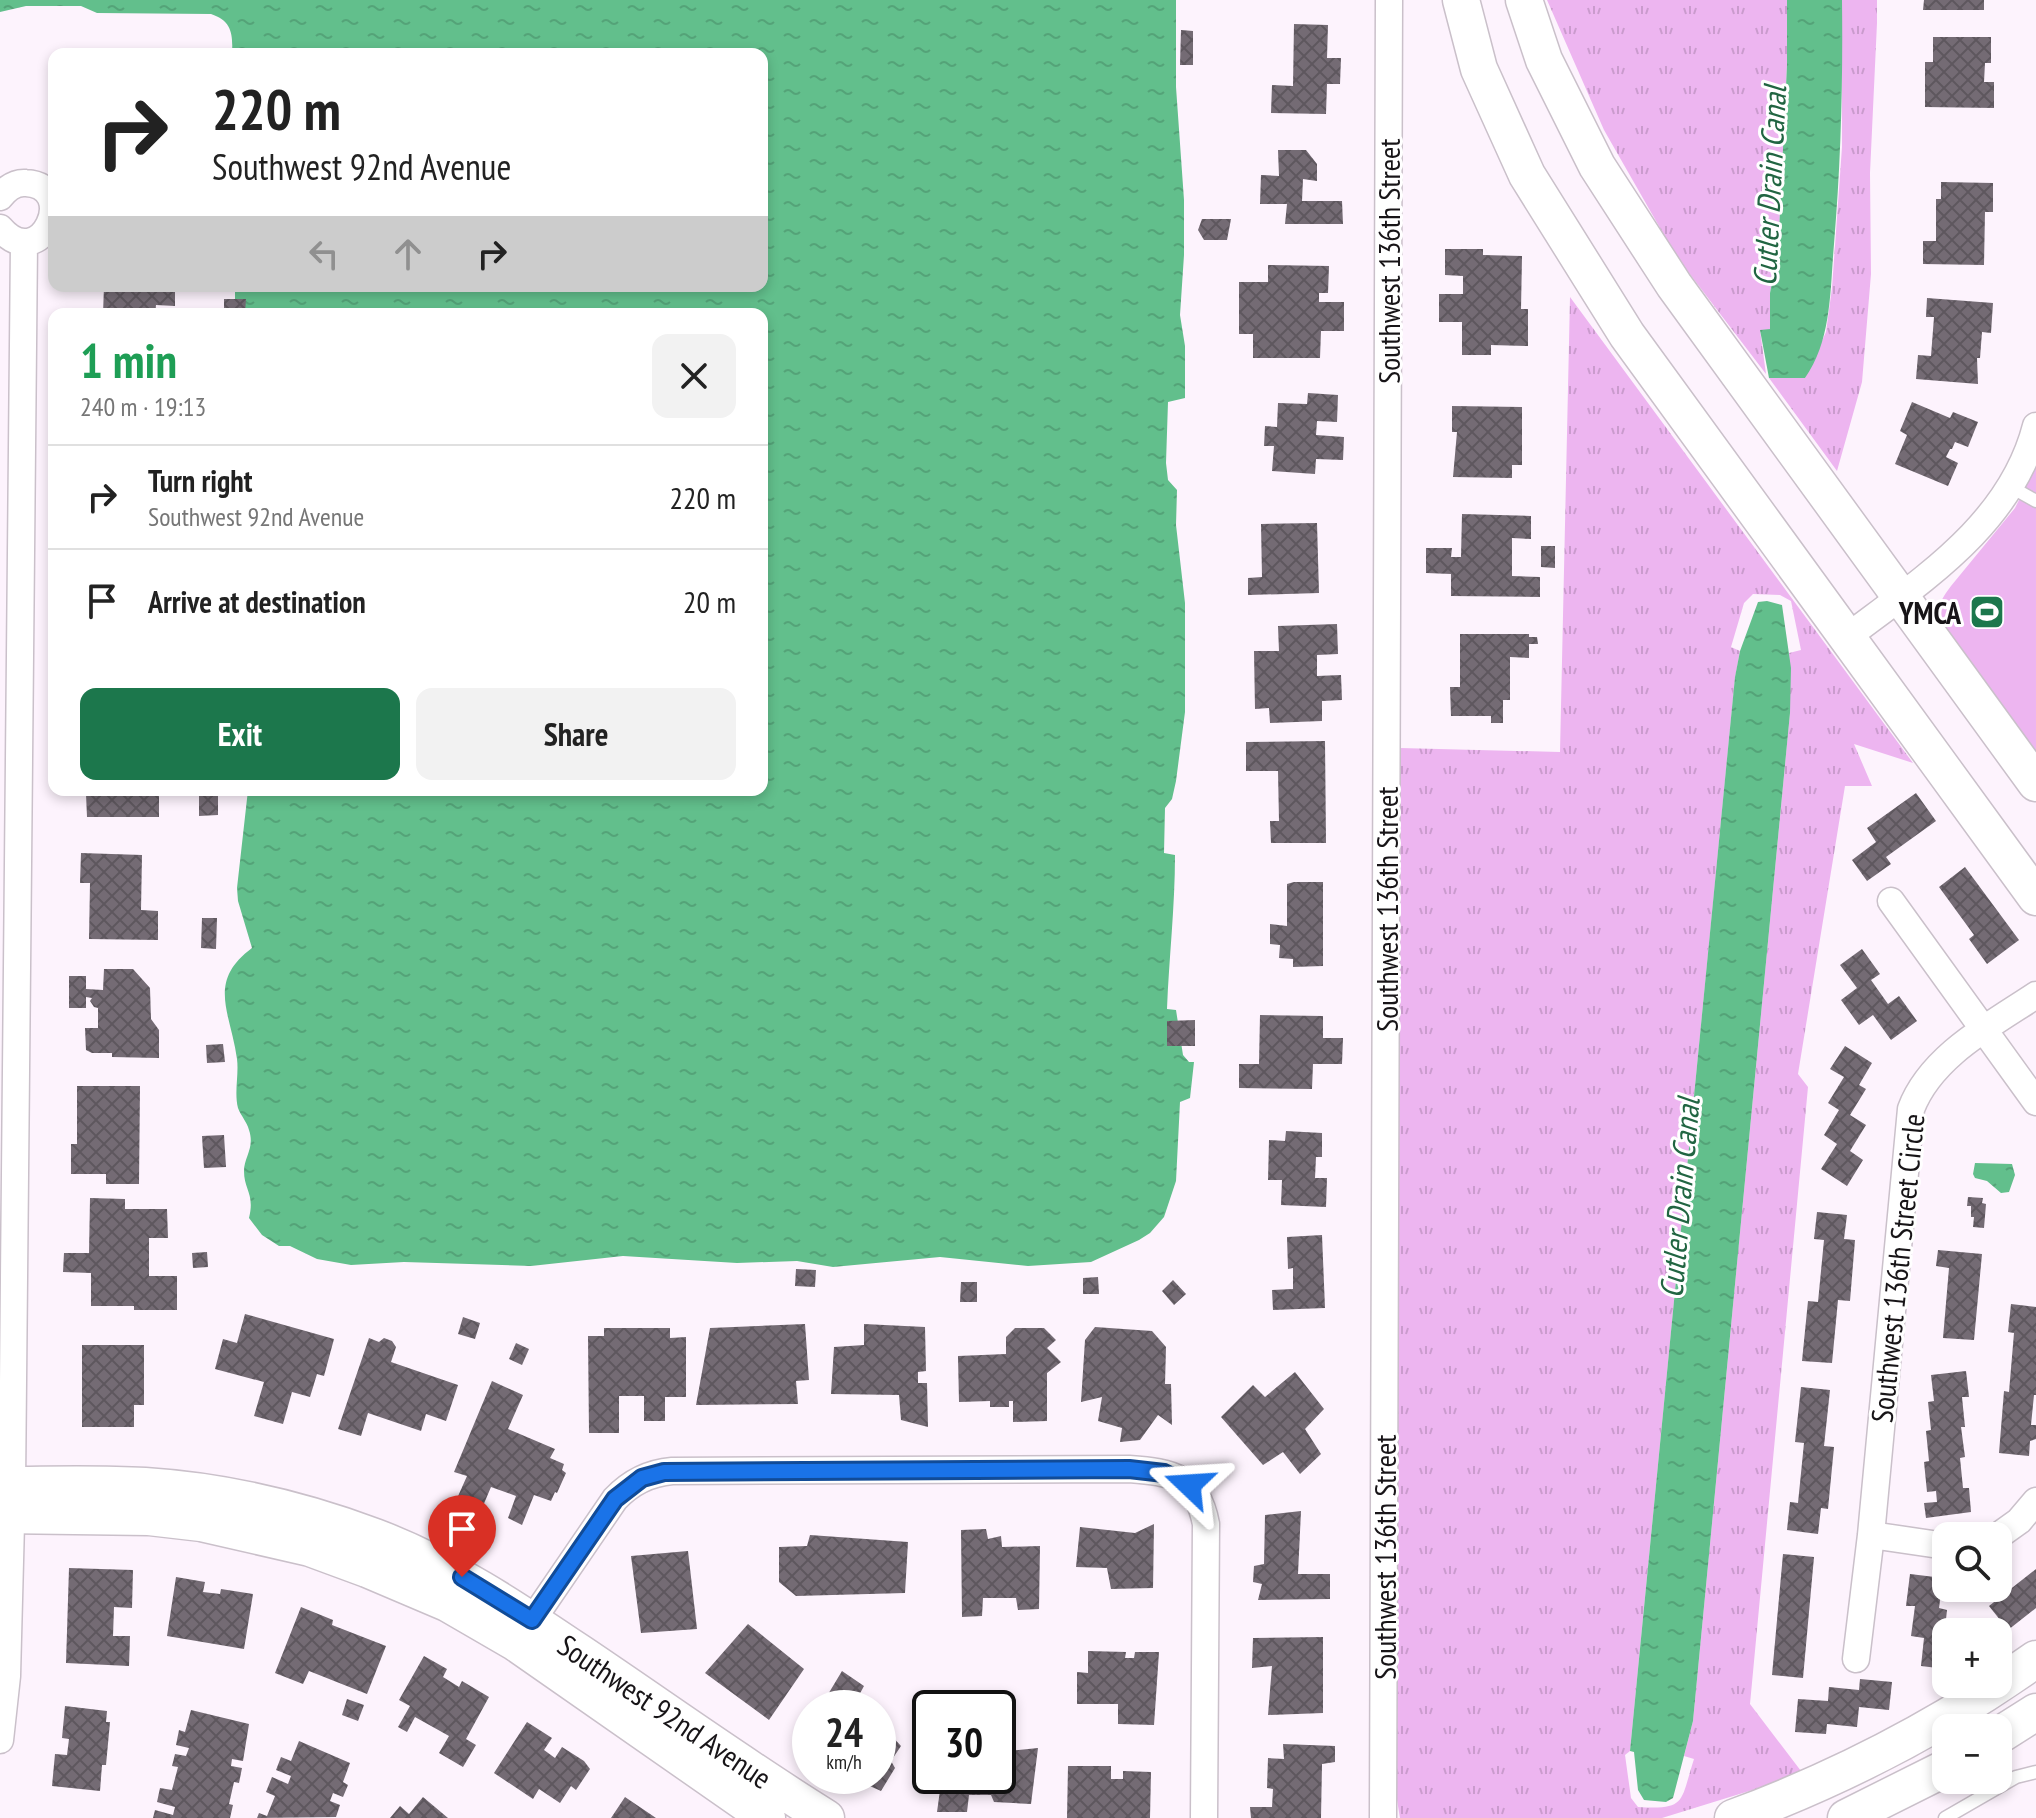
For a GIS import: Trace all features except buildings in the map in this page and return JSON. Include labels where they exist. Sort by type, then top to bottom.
[{"type":"street","name":"Southwest 136th Street","points":[[1383,1818],[1389,0]]},
{"type":"street","points":[[1461,0],[1479,69],[1527,175],[1627,335],[2036,897]]},
{"type":"street","points":[[1524,0],[1544,60],[1597,166],[1674,285],[2036,783]]},
{"type":"street","points":[[0,197],[12,185],[31,183],[40,187],[48,196]]},
{"type":"street","points":[[0,228],[6,235],[24,242],[48,230]]},
{"type":"street","points":[[0,1740],[7,1676],[6,1500],[24,242]]},
{"type":"street","points":[[1846,638],[1970,539],[1989,519],[2025,460],[2036,426]]},
{"type":"street","points":[[1891,901],[2036,1102]]},
{"type":"street","name":"Southwest 136th Street Circle","points":[[1856,1659],[1871,1535],[1911,1109],[1924,1082],[1983,1030],[2036,995]]},
{"type":"street","points":[[524,1632],[615,1499],[635,1482],[657,1473],[1129,1469],[1164,1473],[1184,1480],[1198,1496],[1206,1524],[1204,1818]]},
{"type":"street","name":"Southwest 92nd Avenue","points":[[6,1500],[145,1486],[209,1494],[325,1521],[376,1538],[462,1577],[524,1632],[767,1818]]},
{"type":"street","points":[[2012,1526],[2036,1501]]},
{"type":"street","points":[[1871,1535],[1932,1544]]},
{"type":"street","name":"Southwest 92nd Avenue","points":[[524,1632],[826,1818]]},
{"type":"street","points":[[1733,1818],[1855,1768],[1973,1702],[2036,1659]]},
{"type":"street","points":[[2012,1727],[2036,1712]]},
{"type":"street","points":[[1846,1818],[1932,1775]]},
{"type":"lane","points":[[2011,487],[2036,501]]},
{"type":"lane","points":[[1945,1818],[2016,1777],[2036,1772]]},
{"type":"green space","points":[[1547,0],[1787,0],[1778,252],[1770,293],[1770,330],[1760,330],[1766,374],[1676,256],[1604,130]]},
{"type":"green space","points":[[1842,0],[1877,0],[1877,23],[1870,173],[1871,274],[1862,382],[1837,471],[1769,378],[1805,378],[1826,332],[1842,147]]},
{"type":"green space","points":[[1570,297],[1913,763],[1854,744],[1872,786],[1845,786],[1798,1074],[1808,1087],[1750,1704],[1801,1771],[1759,1788],[1662,1818],[1400,1818],[1395,1788],[1400,748],[1560,752]],"holes":[[[1753,594],[1780,595],[1791,601],[1801,650],[1789,653],[1790,713],[1693,1721],[1684,1756],[1694,1759],[1679,1800],[1665,1807],[1638,1807],[1631,1798],[1625,1755],[1630,1751],[1740,651],[1731,647],[1744,603]]]},
{"type":"green space","name":"YMCA","points":[[2036,466],[2036,756],[1940,622],[1939,612],[1948,590],[2015,508]]},
{"type":"water","points":[[0,0],[1176,0],[1176,87],[1184,200],[1180,315],[1185,346],[1185,398],[1168,402],[1166,463],[1168,480],[1177,490],[1176,525],[1185,603],[1185,712],[1176,781],[1172,799],[1165,808],[1164,853],[1175,855],[1167,1009],[1176,1010],[1183,1055],[1189,1062],[1194,1062],[1190,1098],[1180,1102],[1176,1181],[1164,1217],[1150,1233],[1091,1262],[1028,1266],[940,1257],[833,1267],[797,1261],[737,1263],[623,1256],[531,1266],[404,1262],[351,1265],[317,1259],[290,1246],[279,1246],[262,1235],[249,1218],[251,1203],[244,1171],[251,1136],[238,1108],[237,1059],[225,999],[229,973],[252,948],[237,888],[247,796],[768,796],[768,308],[235,308],[235,292],[768,292],[768,48],[232,48],[227,24],[211,14],[97,13],[81,6],[26,6],[0,12]]},
{"type":"water","points":[[1787,0],[1842,0],[1840,152],[1830,296],[1820,347],[1805,378],[1769,378],[1760,330],[1770,329],[1770,293],[1778,252]]},
{"type":"water","points":[[1758,602],[1782,605],[1791,668],[1790,713],[1693,1721],[1673,1798],[1666,1802],[1644,1800],[1638,1790],[1634,1752],[1630,1751],[1735,677],[1740,651]]},
{"type":"water","points":[[1975,1163],[2012,1164],[2015,1175],[2009,1192],[2001,1193],[1987,1181],[1975,1178]]},
{"type":"place","name":"YMCA","points":[[1987,612]]},
{"type":"route","points":[[462,1577],[532,1620],[615,1499],[642,1478],[664,1472],[1129,1469],[1164,1473],[1189,1485]]},
{"type":"water label","name":"Cutler Drain Canal","points":[[1769,186]]},
{"type":"water label","name":"Cutler Drain Canal","points":[[1679,1198]]}]
